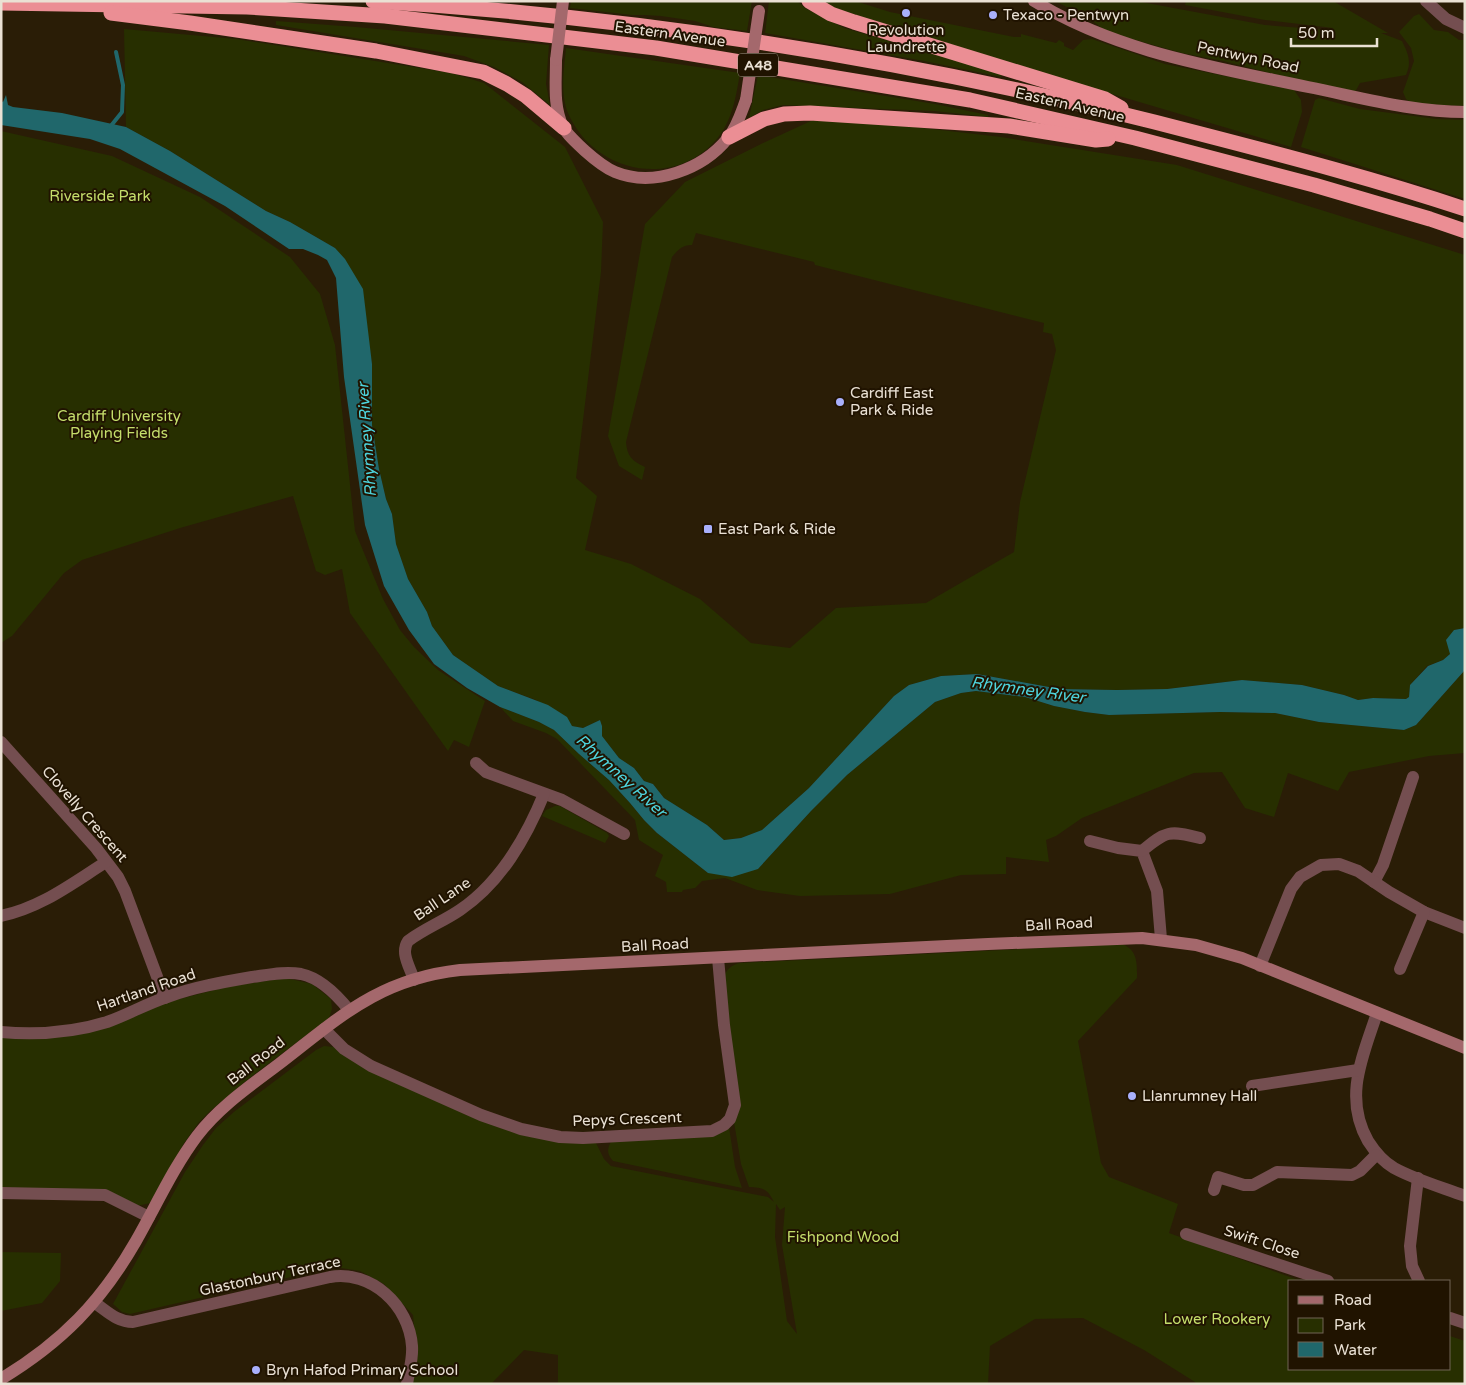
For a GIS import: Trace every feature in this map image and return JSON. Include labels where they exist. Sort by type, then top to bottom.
[{"type":"highway","name":"Eastern Avenue","points":[[373,1],[659,28],[819,52],[975,80],[1141,118],[1318,164],[1465,209]]},
{"type":"highway","points":[[809,1],[831,14],[854,22],[1106,99],[1141,118]]},
{"type":"highway","name":"Eastern Avenue","points":[[1,3],[247,7],[385,16],[656,48],[970,100],[1135,138],[1314,185],[1465,231]]},
{"type":"highway","points":[[35,3],[190,23],[376,52],[483,72],[526,96],[564,128]]},
{"type":"highway","points":[[729,137],[764,120],[784,114],[810,113],[1009,126],[1096,140],[1135,138]]},
{"type":"street","points":[[563,1],[556,60],[556,106],[564,128],[593,159],[615,172],[652,178],[686,170],[711,154],[729,137],[740,117],[746,100],[760,6]]},
{"type":"street","name":"Pentwyn Road","points":[[1034,1],[1086,29],[1133,47],[1171,57],[1381,102],[1448,112],[1465,112]]},
{"type":"street","points":[[1426,1],[1446,18],[1465,28]]},
{"type":"street","name":"Clovelly Crescent","points":[[1,742],[118,877],[125,891],[164,998]]},
{"type":"street","points":[[476,763],[486,772],[570,804],[624,834]]},
{"type":"street","points":[[1374,882],[1383,865],[1413,777]]},
{"type":"street","name":"Ball Lane","points":[[414,980],[405,956],[405,945],[408,941],[454,914],[484,890],[510,860],[519,846],[544,794]]},
{"type":"street","points":[[1090,841],[1118,848],[1142,851],[1169,833],[1179,832],[1200,838]]},
{"type":"street","points":[[1142,851],[1157,891],[1161,939]]},
{"type":"street","points":[[1,916],[25,910],[45,901],[106,862]]},
{"type":"street","points":[[1260,966],[1287,898],[1305,873],[1320,865],[1339,864],[1358,871],[1424,912],[1465,928]]},
{"type":"street","points":[[1400,969],[1424,912]]},
{"type":"street","name":"Ball Road","points":[[1,1379],[56,1342],[95,1303],[124,1261],[181,1160],[207,1124],[236,1097],[349,1010],[383,991],[438,973],[460,970],[1109,938],[1161,939],[1210,948],[1465,1048]]},
{"type":"street","name":"Pepys Crescent","points":[[324,1029],[344,1049],[371,1066],[473,1112],[521,1129],[560,1137],[583,1138],[712,1131],[724,1126],[730,1119],[735,1105],[724,1025],[718,958]]},
{"type":"street","name":"Hartland Road","points":[[1,1032],[27,1034],[71,1030],[106,1022],[164,998],[202,986],[268,975],[301,974],[314,979],[326,986],[349,1010]]},
{"type":"street","points":[[1376,1013],[1358,1070],[1356,1101],[1360,1127],[1376,1155],[1393,1167],[1465,1196]]},
{"type":"street","points":[[1252,1086],[1358,1070]]},
{"type":"street","points":[[1214,1190],[1218,1177],[1244,1185],[1252,1185],[1277,1172],[1352,1175],[1360,1171],[1376,1155]]},
{"type":"street","points":[[1418,1178],[1410,1246],[1412,1266],[1419,1280]]},
{"type":"street","points":[[1,1193],[105,1195],[149,1217]]},
{"type":"street","name":"Swift Close","points":[[1186,1234],[1325,1280]]},
{"type":"street","name":"Glastonbury Terrace","points":[[95,1303],[114,1317],[126,1322],[133,1322],[330,1277],[351,1276],[362,1279],[382,1291],[392,1300],[406,1322],[412,1345],[412,1361],[407,1384]]},
{"type":"street","points":[[1451,1318],[1465,1323]]},
{"type":"green space","points":[[571,1],[752,1],[747,31],[713,27],[695,21],[661,16],[632,15],[570,8]]},
{"type":"green space","points":[[769,1],[797,1],[805,8],[844,28],[1002,73],[1001,77],[924,61],[765,33]]},
{"type":"green space","points":[[822,1],[855,1],[890,12],[1014,37],[1021,37],[1021,34],[1056,43],[1059,40],[1064,43],[1064,46],[1073,50],[1083,40],[1092,39],[1165,64],[1294,90],[1301,100],[1302,112],[1291,147],[1058,78],[831,7]]},
{"type":"green space","points":[[1055,1],[1136,1],[1265,25],[1328,30],[1333,28],[1265,20],[1185,5],[1186,1],[1333,1],[1388,33],[1381,33],[1402,41],[1409,66],[1406,75],[1360,83],[1354,94],[1223,61],[1182,53],[1107,32],[1090,19]]},
{"type":"green space","points":[[1419,14],[1434,30],[1448,32],[1459,40],[1465,40],[1465,106],[1413,104],[1406,99],[1403,92],[1414,61],[1411,48],[1399,32],[1414,16]]},
{"type":"green space","points":[[276,21],[549,45],[546,84],[550,105],[522,82],[494,67],[464,56],[276,25]]},
{"type":"green space","points":[[124,29],[236,39],[451,73],[484,83],[565,147],[603,222],[601,272],[576,478],[597,496],[585,550],[631,564],[700,599],[751,643],[790,648],[836,608],[926,603],[1014,552],[1020,502],[1056,350],[1052,334],[1043,332],[1044,323],[696,233],[692,245],[678,250],[672,257],[626,442],[631,458],[645,467],[642,480],[619,466],[608,436],[645,224],[685,182],[813,120],[897,125],[1001,137],[1177,165],[1465,255],[1465,628],[1454,630],[1450,654],[1443,660],[1427,666],[1410,685],[1409,697],[1406,699],[1373,698],[1358,700],[1302,685],[1242,680],[1167,689],[1060,689],[977,674],[941,676],[909,685],[894,696],[809,788],[762,830],[741,838],[724,840],[707,825],[664,798],[653,784],[644,781],[634,768],[619,758],[602,736],[600,720],[583,728],[571,726],[536,700],[498,686],[453,655],[432,626],[427,612],[408,579],[396,544],[392,514],[386,499],[379,469],[372,425],[372,364],[368,338],[335,248],[290,222],[266,211],[170,151],[126,127]]},
{"type":"green space","points":[[566,48],[740,73],[730,117],[716,140],[698,156],[678,165],[656,169],[635,167],[614,161],[595,149],[580,133],[568,113],[563,89]]},
{"type":"green space","points":[[758,75],[935,104],[988,115],[988,117],[934,111],[783,105],[763,110],[749,118]]},
{"type":"green space","points":[[1319,98],[1360,109],[1437,119],[1465,120],[1465,199],[1301,147],[1315,100]]},
{"type":"green space","points":[[1,131],[112,156],[200,197],[290,257],[320,294],[335,345],[355,531],[383,599],[400,630],[414,647],[438,670],[485,701],[469,747],[454,740],[448,751],[350,613],[342,569],[325,575],[316,571],[293,496],[180,528],[82,560],[64,573],[12,636],[1,643]]},
{"type":"green space","points":[[1465,670],[1465,753],[1429,756],[1349,772],[1338,791],[1288,773],[1274,817],[1245,808],[1222,772],[1194,773],[1082,818],[1056,836],[1046,840],[1049,862],[1006,857],[1006,874],[961,875],[890,894],[800,896],[757,890],[725,878],[702,881],[695,888],[683,890],[682,892],[667,892],[666,882],[655,876],[663,855],[639,840],[635,820],[557,739],[513,721],[500,707],[554,730],[609,780],[657,833],[708,873],[758,869],[847,775],[935,702],[961,693],[976,691],[1025,697],[1054,706],[1109,715],[1220,712],[1275,713],[1319,722],[1404,730],[1416,725]]},
{"type":"green space","points":[[560,806],[607,833],[609,836],[605,843],[542,816],[546,810]]},
{"type":"green space","points":[[1122,944],[1131,950],[1136,958],[1137,978],[1078,1041],[1101,1163],[1109,1177],[1178,1204],[1169,1233],[1298,1280],[1288,1280],[1288,1370],[1451,1370],[1451,1336],[1465,1341],[1465,1384],[1196,1384],[1144,1350],[1083,1318],[1035,1319],[990,1346],[988,1384],[558,1384],[558,1355],[524,1350],[491,1384],[411,1384],[416,1347],[413,1315],[384,1284],[360,1271],[335,1267],[130,1314],[122,1312],[113,1304],[185,1172],[216,1128],[235,1111],[324,1046],[334,1047],[466,1115],[596,1143],[604,1159],[611,1166],[768,1197],[774,1202],[764,1190],[749,1187],[741,1164],[734,1122],[723,978],[726,972],[734,965],[740,963]],"holes":[[[776,1204],[780,1210],[785,1207],[782,1245],[797,1334],[787,1321],[775,1237]]]},
{"type":"green space","points":[[286,978],[312,984],[331,999],[332,1009],[329,1018],[252,1076],[199,1122],[184,1143],[150,1203],[137,1206],[126,1200],[1,1188],[1,1036],[28,1038],[226,987]]},
{"type":"green space","points":[[729,1127],[735,1167],[742,1188],[613,1161],[608,1152],[611,1142]]},
{"type":"green space","points":[[1,1252],[61,1253],[60,1281],[42,1303],[1,1311]]},
{"type":"water","name":"Rhymney River","points":[[6,95],[8,105],[13,107],[62,113],[126,127],[170,151],[266,211],[290,222],[335,248],[345,259],[363,289],[372,364],[372,425],[379,469],[386,499],[392,514],[396,544],[408,579],[427,612],[432,626],[453,655],[498,686],[548,705],[567,717],[572,726],[583,728],[600,720],[602,736],[619,758],[634,768],[644,781],[653,784],[664,798],[707,825],[724,840],[741,838],[762,830],[809,788],[894,696],[909,685],[941,676],[977,674],[1060,689],[1117,690],[1167,689],[1242,680],[1302,685],[1358,700],[1373,698],[1406,699],[1409,697],[1410,685],[1428,666],[1443,660],[1450,654],[1446,640],[1454,630],[1465,628],[1465,670],[1416,725],[1404,730],[1319,722],[1275,713],[1220,712],[1109,715],[1054,706],[1025,697],[976,691],[961,693],[935,702],[847,775],[758,869],[732,877],[708,873],[657,833],[609,780],[554,730],[500,707],[467,688],[434,664],[409,630],[384,586],[365,525],[344,377],[336,278],[327,260],[303,249],[289,249],[225,206],[120,149],[90,139],[1,125],[1,101],[3,102]]},
{"type":"waterway","points":[[110,127],[122,112],[123,85],[116,52]]},
{"type":"place","name":"Revolution Laundrette","points":[[906,13]]},
{"type":"place","name":"Texaco - Pentwyn","points":[[993,15]]},
{"type":"place","name":"Cardiff East Park & Ride","points":[[840,402]]},
{"type":"place","name":"East Park & Ride","points":[[708,529]]},
{"type":"place","name":"Llanrumney Hall","points":[[1132,1096]]},
{"type":"place","name":"Bryn Hafod Primary School","points":[[256,1370]]},
{"type":"park label","name":"Riverside Park","points":[[100,196]]},
{"type":"park label","name":"Cardiff University Playing Fields","points":[[119,424]]},
{"type":"park label","name":"Fishpond Wood","points":[[843,1237]]},
{"type":"park label","name":"Lower Rookery","points":[[1217,1319]]}]
